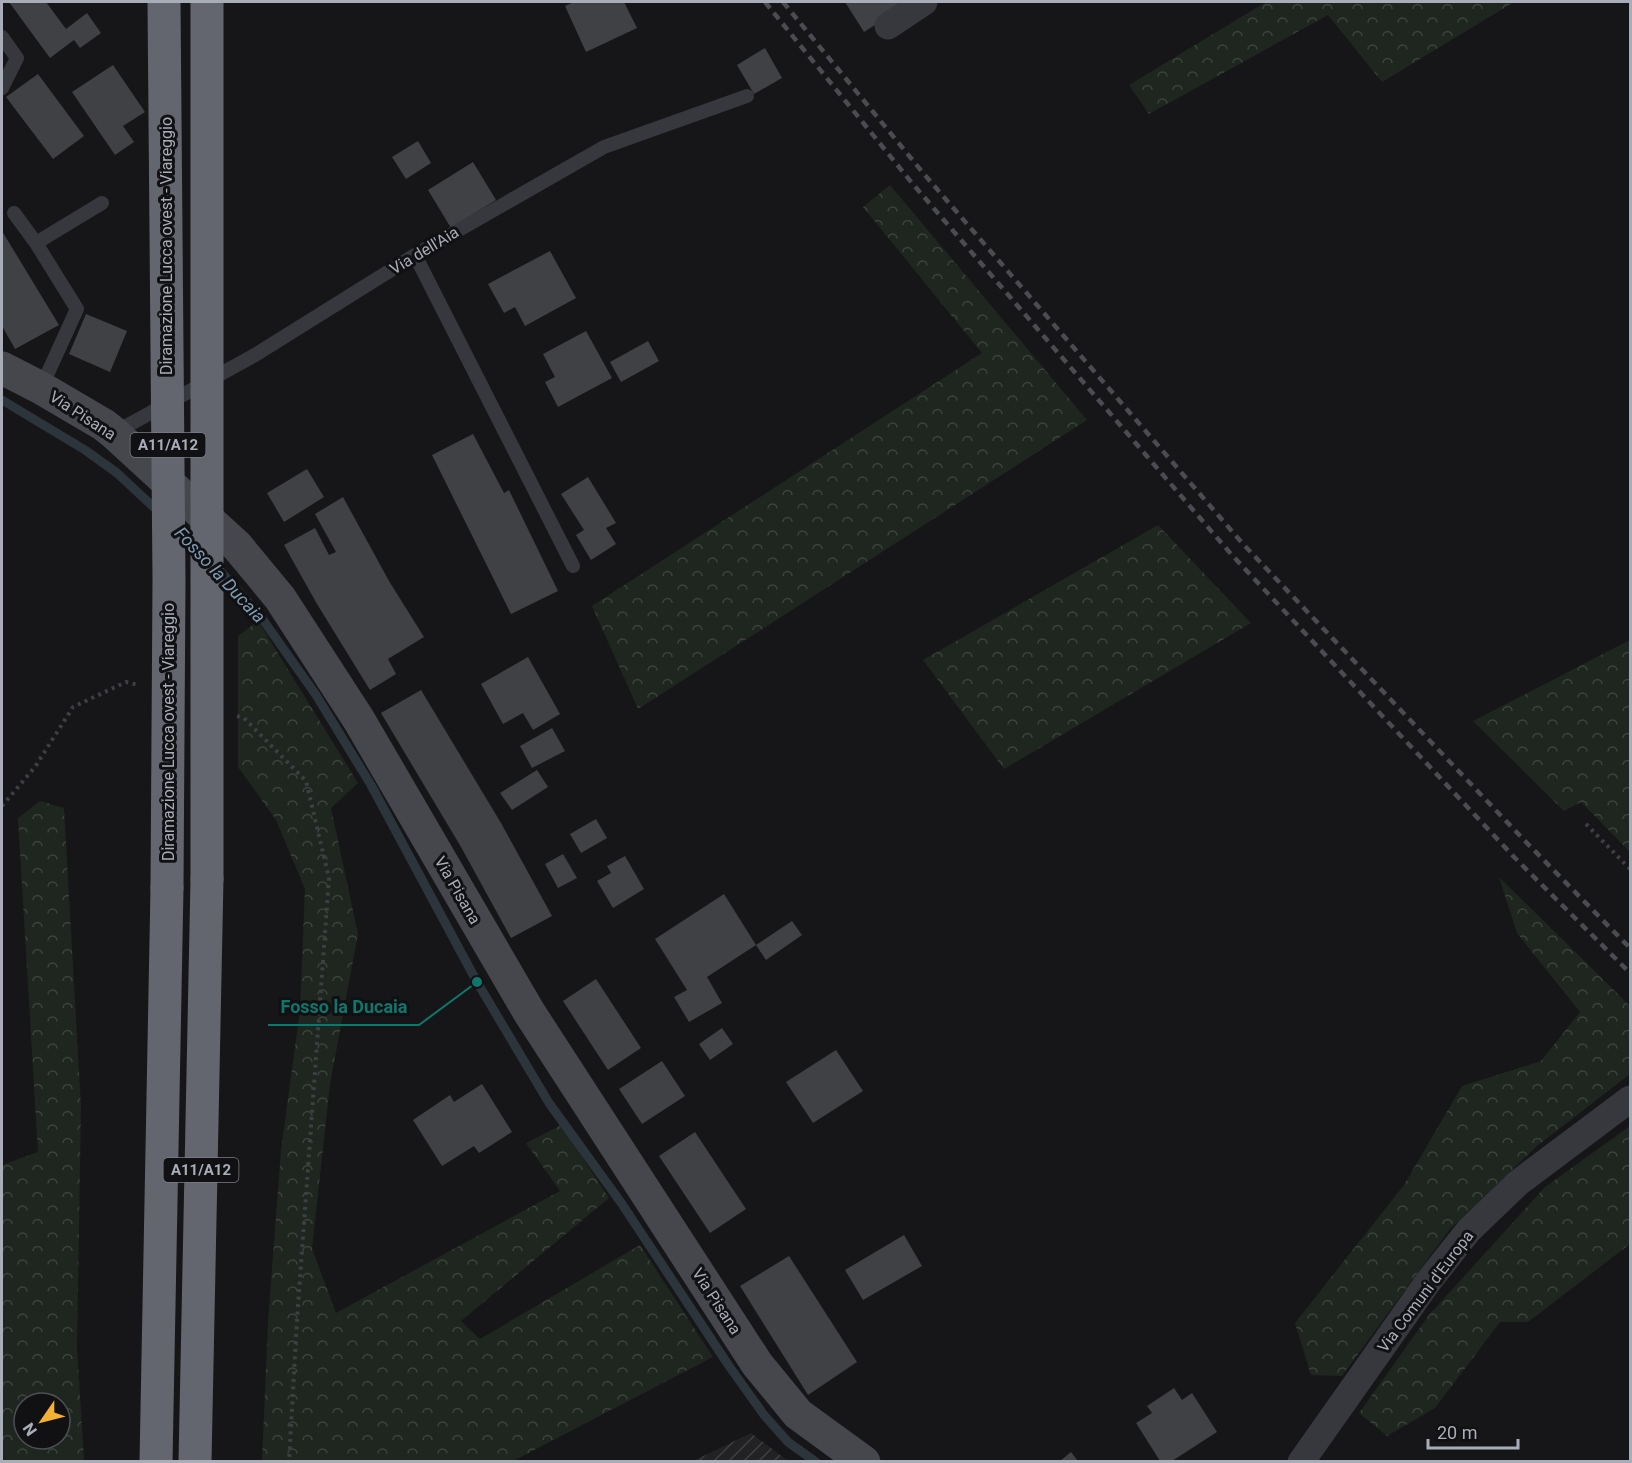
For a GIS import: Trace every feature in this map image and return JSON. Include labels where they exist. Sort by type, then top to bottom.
[{"type":"highway","name":"Diramazione Lucca ovest - Viareggio","points":[[156,1461],[167,888],[169,579],[164,2]]},
{"type":"highway","name":"A11/A12","points":[[195,1461],[207,879],[207,2]]},
{"type":"main road","name":"Via Pisana","points":[[2,368],[41,388],[114,433],[237,546],[280,598],[359,720],[529,1012],[757,1364],[798,1414],[864,1461]]},
{"type":"street","points":[[888,26],[924,2]]},
{"type":"street","name":"Via Comuni d'Europa","points":[[1301,1461],[1428,1282],[1469,1230],[1518,1183],[1630,1099]]},
{"type":"lane","points":[[2,37],[17,58],[2,88]]},
{"type":"lane","name":"Via dell'Aia","points":[[114,433],[255,355],[415,255],[604,147],[747,96]]},
{"type":"lane","points":[[36,243],[102,203]]},
{"type":"lane","points":[[14,213],[36,243],[76,309],[41,388]]},
{"type":"lane","points":[[415,255],[573,566]]},
{"type":"path","points":[[2,806],[35,766],[73,707],[126,682],[147,688]]},
{"type":"path","points":[[233,715],[244,718],[306,781],[329,878],[288,1461]]},
{"type":"path","points":[[1586,824],[1630,869]]},
{"type":"shaded area","points":[[751,1433],[788,1461],[693,1461]]},
{"type":"green space","points":[[1266,2],[1514,2],[1382,82],[1328,15],[1149,114],[1129,85]]},
{"type":"green space","points":[[890,185],[1087,420],[638,709],[592,606],[982,353],[863,207]]},
{"type":"green space","points":[[1158,525],[1251,623],[1004,769],[923,660]]},
{"type":"green space","points":[[258,621],[358,783],[331,808],[358,934],[330,1084],[312,1249],[336,1313],[560,1191],[526,1143],[561,1125],[609,1198],[461,1321],[480,1339],[640,1245],[713,1357],[513,1461],[262,1461],[268,1322],[281,1150],[300,1010],[305,889],[276,820],[238,767],[238,636]]},
{"type":"green space","points":[[1630,640],[1630,852],[1581,802],[1564,811],[1473,721]]},
{"type":"green space","points":[[40,801],[64,808],[81,1107],[77,1347],[84,1461],[2,1461],[2,1165],[38,1152],[18,818]]},
{"type":"green space","points":[[1499,877],[1630,1006],[1630,1074],[1537,1146],[1450,1229],[1342,1376],[1311,1375],[1295,1323],[1404,1185],[1462,1086],[1541,1061],[1580,1012],[1517,933]]},
{"type":"green space","points":[[1630,1126],[1630,1244],[1528,1322],[1500,1322],[1435,1408],[1387,1436],[1359,1413],[1429,1315],[1545,1187]]},
{"type":"building","points":[[9,2],[46,2],[66,29],[87,13],[101,33],[80,48],[74,40],[50,58]]},
{"type":"building","points":[[574,2],[624,2],[637,28],[586,52],[565,6]]},
{"type":"building","points":[[845,2],[911,2],[864,32]]},
{"type":"building","points":[[765,48],[782,78],[754,94],[737,65]]},
{"type":"building","points":[[113,65],[145,112],[123,126],[134,142],[115,155],[72,92]]},
{"type":"building","points":[[38,74],[84,136],[53,159],[6,97]]},
{"type":"building","points":[[418,141],[431,163],[406,179],[392,157]]},
{"type":"building","points":[[473,162],[496,200],[451,228],[428,190]]},
{"type":"building","points":[[2,231],[59,325],[15,349],[2,326]]},
{"type":"building","points":[[550,251],[576,298],[525,326],[515,307],[504,313],[488,284]]},
{"type":"building","points":[[86,314],[127,331],[110,372],[69,354]]},
{"type":"building","points":[[586,331],[612,378],[558,407],[545,382],[555,377],[543,354]]},
{"type":"building","points":[[648,341],[659,361],[621,382],[610,362]]},
{"type":"building","points":[[473,434],[504,493],[509,490],[558,591],[511,614],[432,455]]},
{"type":"building","points":[[307,469],[324,497],[284,522],[267,493]]},
{"type":"building","points":[[588,477],[616,523],[606,528],[616,544],[591,560],[576,535],[584,530],[561,494]]},
{"type":"building","points":[[343,497],[389,581],[424,637],[388,659],[396,674],[370,690],[284,545],[315,528],[329,555],[336,552],[315,514]]},
{"type":"building","points":[[528,657],[560,714],[533,730],[523,713],[503,724],[481,684]]},
{"type":"building","points":[[421,690],[501,823],[552,916],[511,938],[461,847],[381,713]]},
{"type":"building","points":[[552,728],[565,751],[532,768],[520,746]]},
{"type":"building","points":[[537,770],[548,787],[512,810],[500,793]]},
{"type":"building","points":[[596,819],[607,838],[581,853],[570,834]]},
{"type":"building","points":[[563,854],[577,878],[558,888],[545,864]]},
{"type":"building","points":[[625,856],[644,889],[613,908],[597,881],[611,873],[607,866]]},
{"type":"building","points":[[724,894],[756,945],[707,977],[722,1003],[689,1022],[674,997],[687,990],[655,939]]},
{"type":"building","points":[[792,921],[802,935],[766,960],[756,945]]},
{"type":"building","points":[[596,979],[641,1048],[608,1070],[563,1001]]},
{"type":"building","points":[[722,1028],[733,1044],[710,1060],[699,1044]]},
{"type":"building","points":[[836,1050],[863,1091],[813,1123],[786,1082]]},
{"type":"building","points":[[662,1061],[685,1096],[642,1124],[619,1089]]},
{"type":"building","points":[[482,1084],[512,1132],[479,1153],[474,1146],[442,1166],[413,1120],[450,1095],[454,1102]]},
{"type":"building","points":[[695,1132],[746,1209],[710,1233],[659,1156]]},
{"type":"building","points":[[904,1235],[922,1266],[863,1300],[845,1270]]},
{"type":"building","points":[[789,1256],[857,1362],[808,1395],[740,1286]]},
{"type":"building","points":[[1174,1388],[1182,1400],[1192,1393],[1217,1432],[1172,1461],[1160,1461],[1136,1423],[1152,1413],[1147,1406]]},
{"type":"building","points":[[1071,1452],[1078,1461],[1060,1461]]},
{"type":"waterway","name":"Fosso la Ducaia","points":[[2,400],[85,450],[117,473],[160,513]]},
{"type":"waterway","name":"Fosso la Ducaia","points":[[176,529],[199,550]]},
{"type":"waterway","name":"Fosso la Ducaia","points":[[216,566],[261,617],[316,695],[371,785],[477,982],[549,1103],[622,1204],[764,1415],[788,1442],[816,1462]]},
{"type":"railway","points":[[765,2],[912,183],[1231,554],[1515,858],[1630,973]]},
{"type":"railway","points":[[783,2],[924,174],[1243,544],[1525,841],[1630,948]]},
{"type":"place","name":"Fosso la Ducaia","points":[[477,982]]}]
